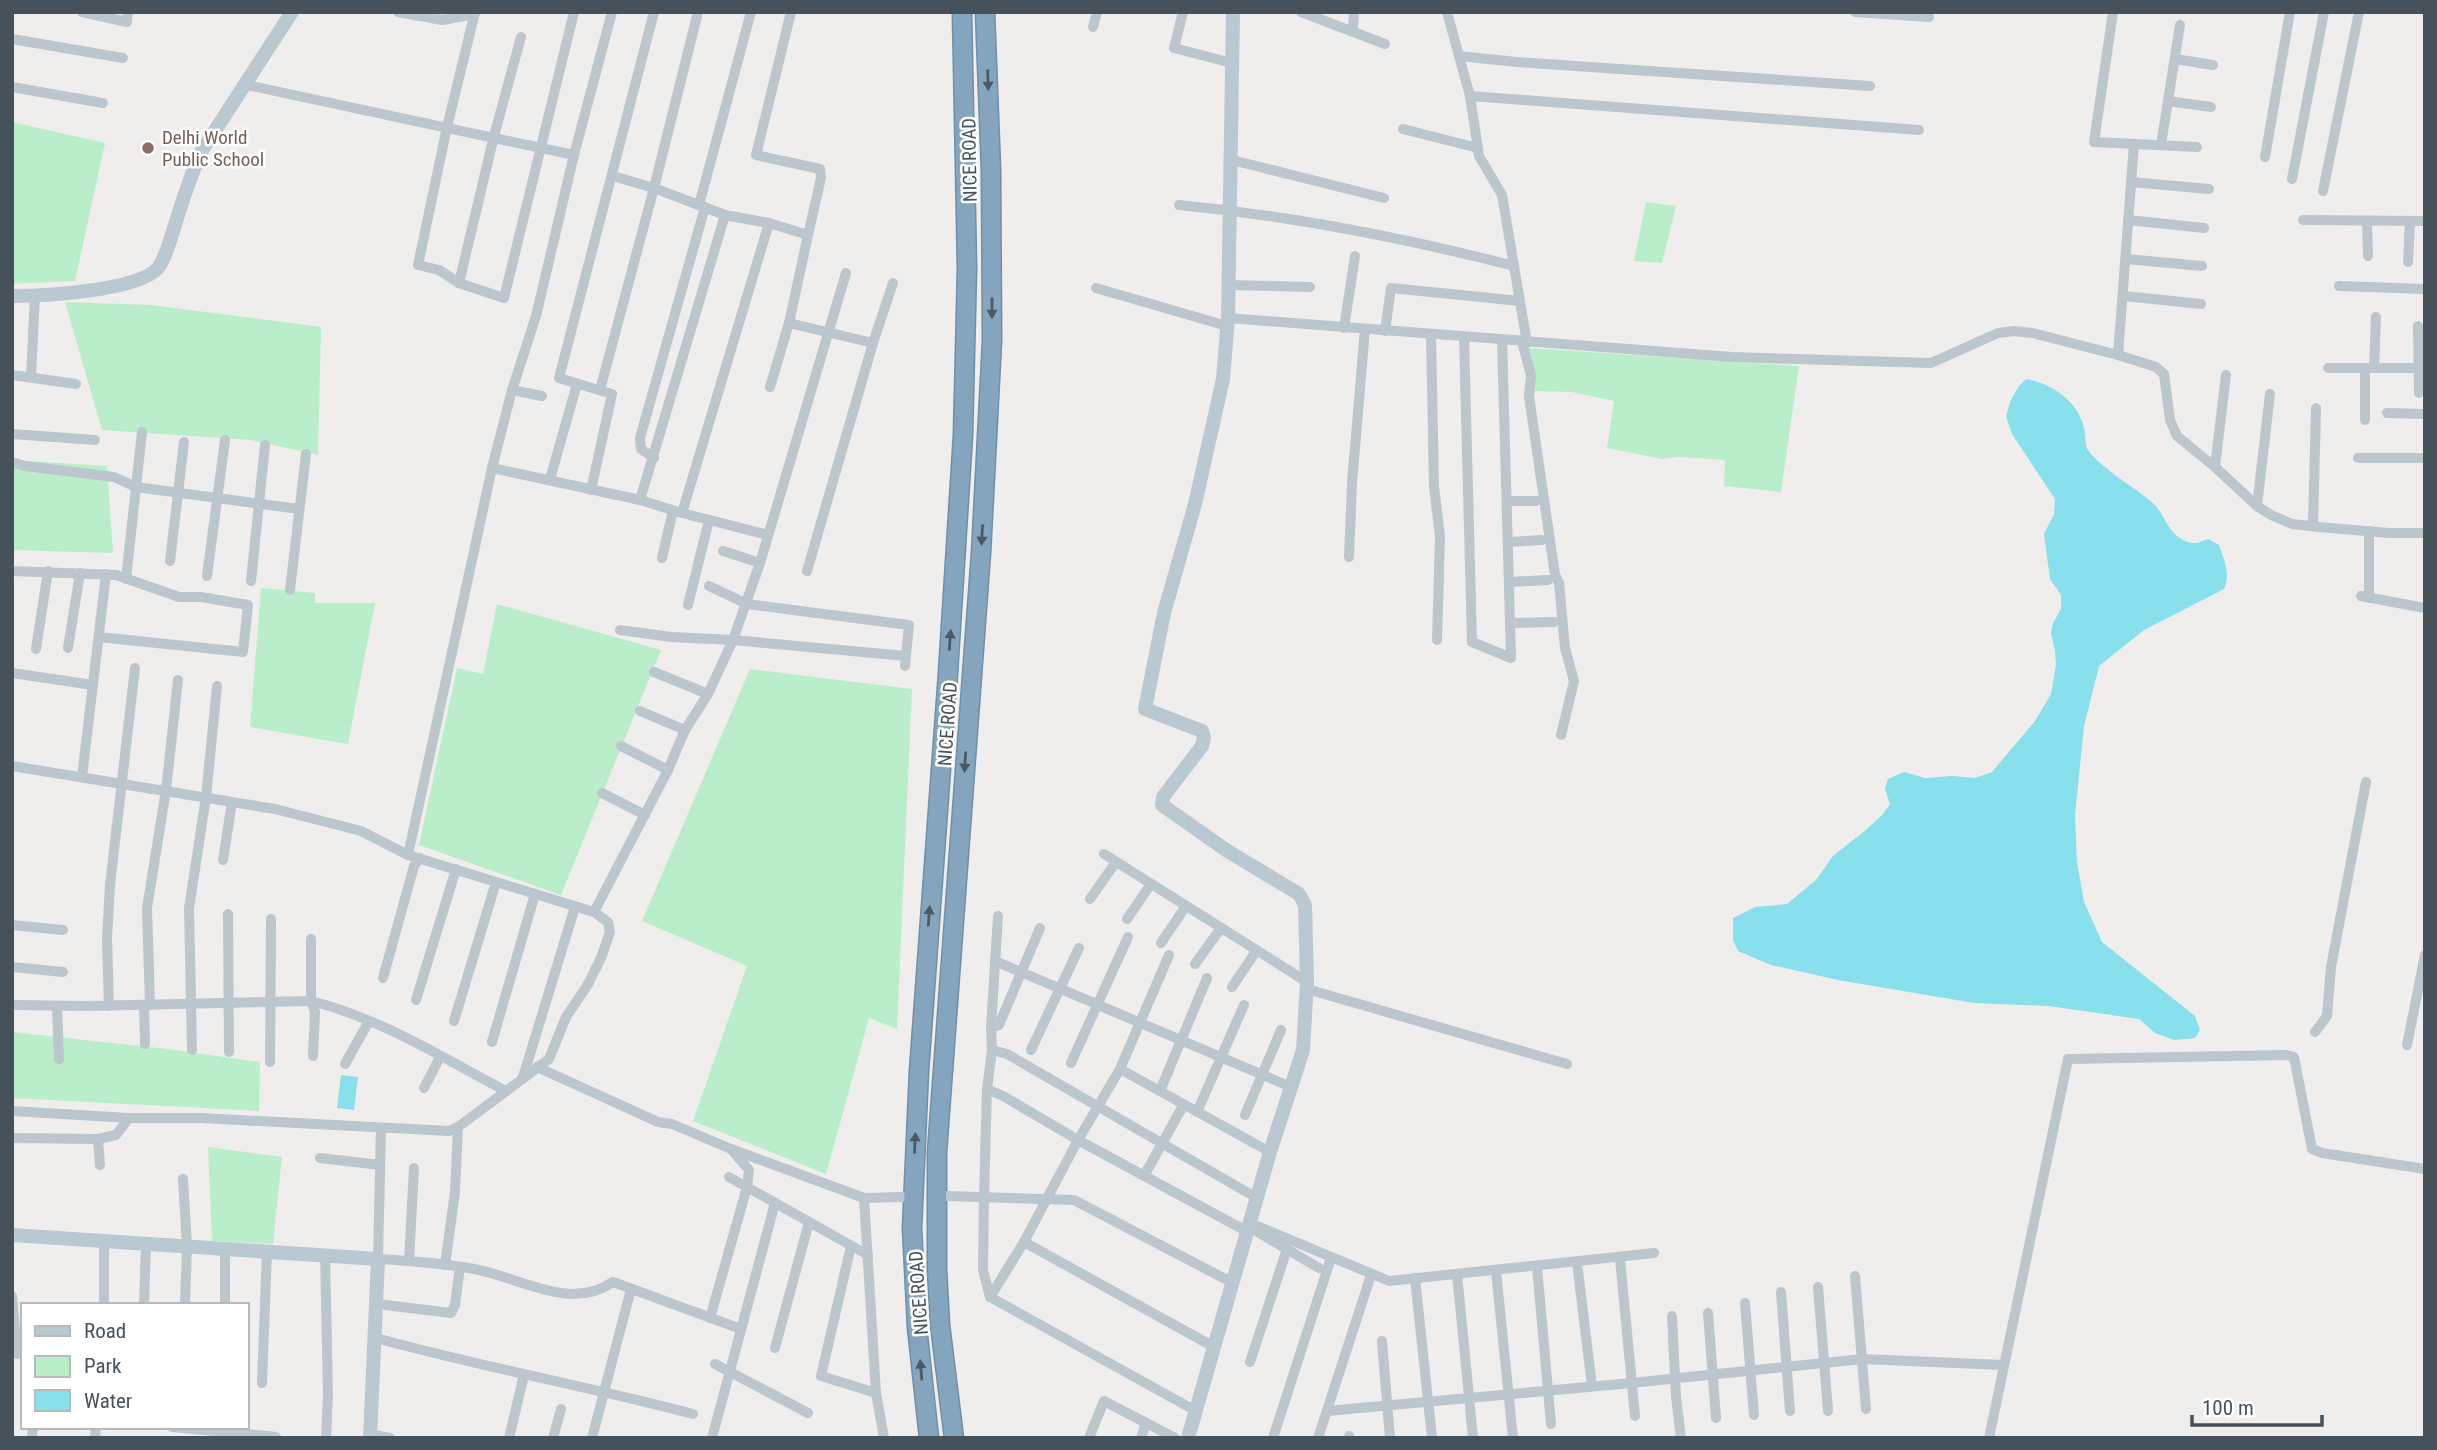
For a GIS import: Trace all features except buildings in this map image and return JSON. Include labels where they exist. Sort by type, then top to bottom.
[{"type":"highway","name":"NICE ROAD","points":[[929,1438],[913,1270],[913,1177],[963,435],[967,268],[962,12]]},
{"type":"highway","name":"NICE ROAD","points":[[954,1438],[937,1270],[937,1165],[942,1059],[981,553],[992,341],[991,170],[985,12]]},
{"type":"street","points":[[86,13],[127,22],[128,12]]},
{"type":"street","points":[[12,296],[99,289],[139,280],[157,268],[165,253],[201,152],[292,12]]},
{"type":"street","points":[[398,12],[442,20],[475,13],[447,127],[418,265],[439,270],[459,283],[504,298],[574,12]]},
{"type":"street","points":[[408,855],[492,468],[512,390],[536,316],[574,155],[612,12]]},
{"type":"street","points":[[591,490],[611,394],[559,378],[654,12]]},
{"type":"street","points":[[600,390],[698,12]]},
{"type":"street","points":[[654,458],[641,449],[640,438],[751,12]]},
{"type":"street","points":[[770,387],[789,323],[821,178],[820,169],[756,155],[791,12]]},
{"type":"street","points":[[1093,27],[1097,12]]},
{"type":"street","points":[[1183,12],[1174,48],[1232,63]]},
{"type":"street","points":[[1188,1438],[1270,1152],[1303,1050],[1307,985],[1305,905],[1299,894],[1226,850],[1162,805],[1163,797],[1202,746],[1204,738],[1202,731],[1145,709],[1164,613],[1195,504],[1223,379],[1228,322],[1233,12]]},
{"type":"street","points":[[1301,12],[1385,44]]},
{"type":"street","points":[[1353,12],[1353,31]]},
{"type":"street","points":[[1447,12],[1469,96],[1479,156],[1503,195],[1520,301],[1531,375],[1529,396],[1543,501],[1555,575],[1559,583],[1566,648],[1574,681],[1560,734]]},
{"type":"street","points":[[1854,12],[1929,17]]},
{"type":"street","points":[[2113,12],[2094,142],[2197,147]]},
{"type":"street","points":[[2265,157],[2290,12]]},
{"type":"street","points":[[2292,179],[2323,12]]},
{"type":"street","points":[[2323,191],[2359,12]]},
{"type":"street","points":[[2161,145],[2180,25]]},
{"type":"street","points":[[459,283],[521,37]]},
{"type":"street","points":[[12,39],[122,58]]},
{"type":"street","points":[[1459,55],[1870,86]]},
{"type":"street","points":[[2175,59],[2213,65]]},
{"type":"street","points":[[247,85],[574,155]]},
{"type":"street","points":[[12,87],[103,103]]},
{"type":"street","points":[[1469,96],[1919,130]]},
{"type":"street","points":[[2168,101],[2211,107]]},
{"type":"street","points":[[1403,129],[1478,148]]},
{"type":"street","points":[[2118,355],[2134,144]]},
{"type":"street","points":[[1232,160],[1384,198]]},
{"type":"street","points":[[612,176],[654,188],[725,215],[769,223],[808,235]]},
{"type":"street","points":[[2131,182],[2209,189]]},
{"type":"street","points":[[1179,205],[1229,210],[1385,237],[1514,265]]},
{"type":"street","points":[[640,500],[725,215]]},
{"type":"street","points":[[2128,220],[2204,228]]},
{"type":"street","points":[[2302,220],[2425,221]]},
{"type":"street","points":[[2367,221],[2368,256]]},
{"type":"street","points":[[2408,262],[2410,221]]},
{"type":"street","points":[[662,558],[769,223]]},
{"type":"street","points":[[1344,328],[1355,256]]},
{"type":"street","points":[[2126,259],[2202,266]]},
{"type":"street","points":[[594,912],[668,770],[685,730],[708,694],[733,640],[760,563],[846,273]]},
{"type":"street","points":[[807,571],[893,283]]},
{"type":"street","points":[[1227,285],[1310,287]]},
{"type":"street","points":[[2339,286],[2425,289]]},
{"type":"street","points":[[1096,288],[1228,322],[1365,329],[1732,357],[1931,363],[1998,333],[2033,333],[2118,355],[2156,368],[2164,374],[2170,421],[2177,436],[2257,506],[2282,521],[2369,531],[2425,533]]},
{"type":"street","points":[[1385,331],[1391,288],[1520,301]]},
{"type":"street","points":[[30,377],[35,296]]},
{"type":"street","points":[[2124,296],[2201,304]]},
{"type":"street","points":[[2365,420],[2376,317]]},
{"type":"street","points":[[789,323],[873,343]]},
{"type":"street","points":[[2418,326],[2422,368],[2419,393]]},
{"type":"street","points":[[1349,557],[1352,483],[1365,329]]},
{"type":"street","points":[[1430,334],[1434,486],[1440,537],[1437,640]]},
{"type":"street","points":[[1464,337],[1472,642],[1511,658],[1502,340]]},
{"type":"street","points":[[2329,368],[2422,368]]},
{"type":"street","points":[[12,374],[76,384]]},
{"type":"street","points":[[2215,467],[2225,375]]},
{"type":"street","points":[[550,480],[577,384]]},
{"type":"street","points":[[512,390],[542,396]]},
{"type":"street","points":[[2257,506],[2270,394]]},
{"type":"street","points":[[2313,526],[2316,408]]},
{"type":"street","points":[[2387,413],[2425,414]]},
{"type":"street","points":[[126,579],[142,432]]},
{"type":"street","points":[[12,434],[95,440]]},
{"type":"street","points":[[207,576],[225,440]]},
{"type":"street","points":[[170,561],[184,442]]},
{"type":"street","points":[[251,581],[265,445]]},
{"type":"street","points":[[289,590],[306,454]]},
{"type":"street","points":[[2358,458],[2425,457]]},
{"type":"street","points":[[12,462],[114,477],[136,487],[299,509]]},
{"type":"street","points":[[492,468],[640,500],[768,535]]},
{"type":"street","points":[[1507,501],[1536,501]]},
{"type":"street","points":[[688,605],[709,520]]},
{"type":"street","points":[[2369,531],[2365,597],[2425,608]]},
{"type":"street","points":[[1508,542],[1542,540]]},
{"type":"street","points":[[723,551],[760,563]]},
{"type":"street","points":[[12,571],[106,574],[179,597],[201,597],[248,605],[243,652],[100,637]]},
{"type":"street","points":[[36,649],[48,571]]},
{"type":"street","points":[[68,648],[80,573]]},
{"type":"street","points":[[82,777],[106,574]]},
{"type":"street","points":[[1509,582],[1548,580]]},
{"type":"street","points":[[620,630],[671,637],[733,640],[906,661],[909,625],[747,604],[709,586]]},
{"type":"street","points":[[1510,623],[1554,622]]},
{"type":"street","points":[[109,1006],[109,912],[135,668]]},
{"type":"street","points":[[654,672],[708,694]]},
{"type":"street","points":[[12,673],[93,685]]},
{"type":"street","points":[[145,1044],[146,908],[166,790],[178,680]]},
{"type":"street","points":[[192,1050],[189,908],[206,797],[217,686]]},
{"type":"street","points":[[640,711],[685,730]]},
{"type":"street","points":[[621,746],[668,770]]},
{"type":"street","points":[[12,766],[275,809],[361,831],[408,855],[594,912],[608,922],[610,932],[601,958],[587,986],[566,1017],[549,1059],[449,1131],[12,1111]]},
{"type":"street","points":[[2315,1032],[2326,1016],[2331,967],[2366,782]]},
{"type":"street","points":[[602,793],[645,815]]},
{"type":"street","points":[[223,860],[232,802]]},
{"type":"street","points":[[1104,854],[1257,950],[1307,985],[1567,1064]]},
{"type":"street","points":[[383,978],[414,866],[420,858]]},
{"type":"street","points":[[1090,899],[1116,862]]},
{"type":"street","points":[[416,1000],[456,869]]},
{"type":"street","points":[[454,1021],[496,882]]},
{"type":"street","points":[[1127,919],[1151,884]]},
{"type":"street","points":[[492,1042],[535,894]]},
{"type":"street","points":[[1161,943],[1186,906]]},
{"type":"street","points":[[522,1079],[575,907]]},
{"type":"street","points":[[228,914],[229,1052]]},
{"type":"street","points":[[998,916],[992,1050],[987,1089],[984,1197],[983,1270],[990,1297],[1196,1411]]},
{"type":"street","points":[[270,1062],[271,919]]},
{"type":"street","points":[[12,925],[63,930]]},
{"type":"street","points":[[991,1028],[999,1025],[1041,928]]},
{"type":"street","points":[[1195,964],[1221,928]]},
{"type":"street","points":[[1071,1063],[1100,1004],[1128,937]]},
{"type":"street","points":[[311,939],[311,1001],[315,1012],[313,1055]]},
{"type":"street","points":[[1031,1050],[1079,948]]},
{"type":"street","points":[[1232,987],[1257,950]]},
{"type":"street","points":[[990,1297],[1024,1242],[1078,1140],[1120,1069],[1169,955]]},
{"type":"street","points":[[2407,1045],[2425,955]]},
{"type":"street","points":[[995,961],[1291,1087]]},
{"type":"street","points":[[12,967],[63,972]]},
{"type":"street","points":[[1160,1091],[1207,978]]},
{"type":"street","points":[[12,1005],[109,1006],[311,1001],[337,1007],[369,1021],[506,1091]]},
{"type":"street","points":[[1197,1112],[1244,1005]]},
{"type":"street","points":[[57,1006],[59,1059]]},
{"type":"street","points":[[345,1064],[369,1021]]},
{"type":"street","points":[[1245,1115],[1281,1030]]},
{"type":"street","points":[[992,1050],[1007,1054],[1257,1198]]},
{"type":"street","points":[[424,1088],[440,1057]]},
{"type":"street","points":[[1989,1438],[2068,1059],[2294,1057],[2312,1149],[2322,1153],[2425,1169]]},
{"type":"street","points":[[537,1067],[658,1122],[672,1124],[731,1149],[864,1198],[903,1196]]},
{"type":"street","points":[[1120,1069],[1270,1152]]},
{"type":"street","points":[[987,1089],[1144,1176],[1249,1227],[1319,1268]]},
{"type":"street","points":[[1144,1176],[1184,1104]]},
{"type":"street","points":[[12,1138],[98,1139],[116,1135],[129,1118]]},
{"type":"street","points":[[446,1265],[455,1192],[458,1127]]},
{"type":"street","points":[[381,1128],[376,1338],[370,1436],[390,1438]]},
{"type":"street","points":[[98,1139],[100,1165]]},
{"type":"street","points":[[709,1318],[747,1187],[749,1170],[731,1149]]},
{"type":"street","points":[[320,1158],[380,1165]]},
{"type":"street","points":[[409,1261],[414,1168]]},
{"type":"street","points":[[729,1177],[868,1255]]},
{"type":"street","points":[[183,1179],[187,1246],[185,1303]]},
{"type":"street","points":[[948,1196],[1074,1200],[1233,1283]]},
{"type":"street","points":[[864,1198],[876,1393],[884,1438]]},
{"type":"street","points":[[712,1438],[775,1203]]},
{"type":"street","points":[[775,1348],[809,1222]]},
{"type":"street","points":[[1249,1227],[1389,1281],[1654,1254]]},
{"type":"street","points":[[12,1235],[409,1261],[478,1269],[552,1293],[581,1294],[604,1289],[613,1282],[740,1329]]},
{"type":"street","points":[[104,1242],[104,1303]]},
{"type":"street","points":[[1024,1242],[1214,1347]]},
{"type":"street","points":[[144,1303],[146,1245]]},
{"type":"street","points":[[851,1246],[821,1376],[876,1393]]},
{"type":"street","points":[[225,1248],[225,1303]]},
{"type":"street","points":[[1250,1362],[1287,1249]]},
{"type":"street","points":[[262,1383],[267,1251]]},
{"type":"street","points":[[325,1254],[328,1395],[326,1438]]},
{"type":"street","points":[[1273,1438],[1331,1258]]},
{"type":"street","points":[[1620,1259],[1635,1416]]},
{"type":"street","points":[[1577,1263],[1591,1386]]},
{"type":"street","points":[[377,1304],[451,1312],[455,1305],[460,1267]]},
{"type":"street","points":[[1536,1267],[1551,1424]]},
{"type":"street","points":[[1496,1271],[1513,1438]]},
{"type":"street","points":[[1318,1438],[1371,1275]]},
{"type":"street","points":[[1457,1275],[1473,1438]]},
{"type":"street","points":[[1855,1276],[1866,1409]]},
{"type":"street","points":[[1415,1279],[1432,1438]]},
{"type":"street","points":[[1818,1287],[1828,1411]]},
{"type":"street","points":[[596,1437],[604,1391],[631,1289]]},
{"type":"street","points":[[1781,1292],[1790,1411]]},
{"type":"street","points":[[12,1296],[17,1355]]},
{"type":"street","points":[[1745,1303],[1754,1415]]},
{"type":"street","points":[[1708,1313],[1716,1418]]},
{"type":"street","points":[[1672,1316],[1675,1397],[1681,1438]]},
{"type":"street","points":[[376,1338],[693,1414]]},
{"type":"street","points":[[1382,1341],[1390,1438]]},
{"type":"street","points":[[1327,1411],[1862,1359],[2003,1365]]},
{"type":"street","points":[[715,1364],[808,1413]]},
{"type":"street","points":[[509,1438],[524,1375]]},
{"type":"street","points":[[1089,1438],[1104,1401],[1175,1438]]},
{"type":"street","points":[[553,1438],[561,1409]]},
{"type":"street","points":[[1141,1438],[1146,1423]]},
{"type":"street","points":[[193,1429],[276,1437]]},
{"type":"green space","points":[[12,122],[105,143],[75,281],[12,284]]},
{"type":"green space","points":[[1646,202],[1676,206],[1662,263],[1634,261]]},
{"type":"green space","points":[[65,302],[151,305],[321,327],[318,455],[251,440],[102,430]]},
{"type":"green space","points":[[1529,348],[1799,366],[1781,492],[1724,486],[1725,460],[1679,457],[1662,459],[1607,448],[1614,401],[1572,392],[1535,391]]},
{"type":"green space","points":[[12,460],[107,466],[113,553],[12,550]]},
{"type":"green space","points":[[261,588],[315,593],[315,603],[375,603],[348,744],[250,727]]},
{"type":"green space","points":[[497,604],[661,650],[561,895],[419,845],[457,668],[483,674]]},
{"type":"green space","points":[[750,669],[912,689],[897,1029],[869,1018],[826,1174],[693,1121],[747,966],[642,921]]},
{"type":"green space","points":[[12,1032],[260,1062],[259,1111],[12,1098]]},
{"type":"green space","points":[[208,1147],[282,1157],[273,1244],[212,1241]]},
{"type":"water","points":[[2026,379],[2045,385],[2070,402],[2081,418],[2090,453],[2153,503],[2178,537],[2192,543],[2208,539],[2219,545],[2226,567],[2224,589],[2144,630],[2099,666],[2084,726],[2075,816],[2077,862],[2084,902],[2102,942],[2195,1016],[2200,1030],[2195,1038],[2174,1040],[2155,1033],[2139,1019],[2049,1006],[1974,1003],[1838,980],[1771,965],[1738,951],[1733,940],[1733,918],[1755,907],[1787,904],[1816,880],[1833,856],[1883,814],[1890,804],[1885,789],[1888,779],[1904,772],[1925,778],[1975,778],[1992,772],[2035,721],[2051,694],[2056,665],[2051,633],[2061,609],[2061,595],[2050,579],[2044,534],[2054,514],[2055,499],[2012,434],[2006,416],[2011,400]]},
{"type":"water","points":[[341,1075],[358,1077],[354,1110],[337,1108]]},
{"type":"place","name":"Delhi World Public School","points":[[148,148]]}]
